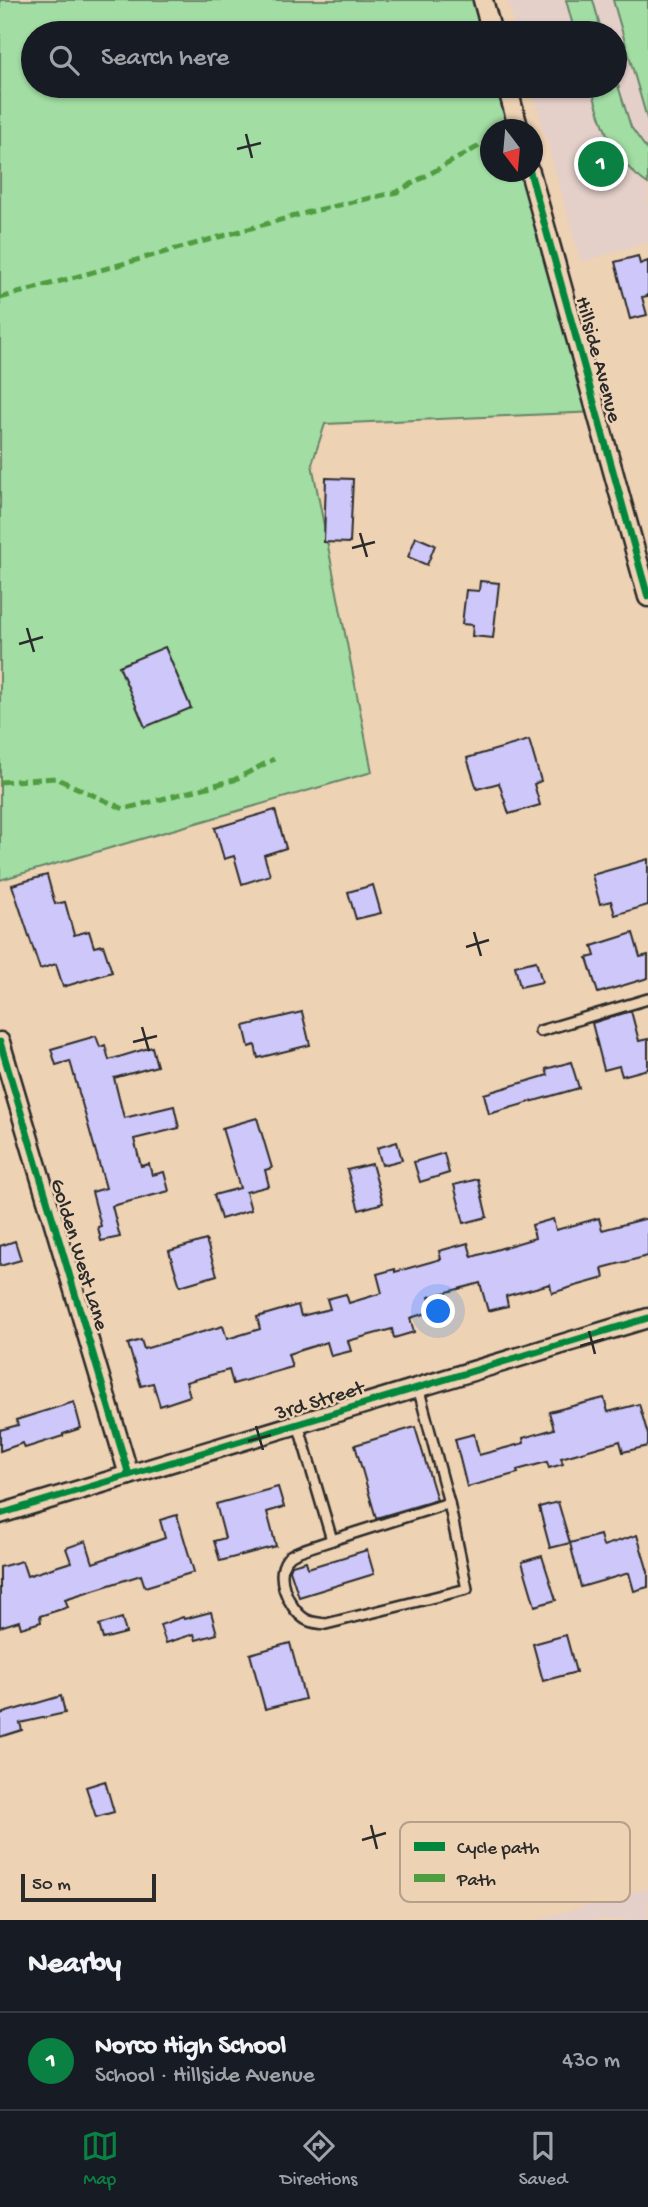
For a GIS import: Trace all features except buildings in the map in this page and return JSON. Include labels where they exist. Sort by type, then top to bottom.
[{"type":"street","points":[[483,0],[489,21]]},
{"type":"street","points":[[510,98],[516,119]]},
{"type":"street","name":"Hillside Avenue","points":[[533,182],[648,597]]},
{"type":"street","name":"Golden West Lane","points":[[0,1042],[128,1475]]},
{"type":"street","name":"3rd Street","points":[[0,1514],[648,1318]]},
{"type":"lane","points":[[540,1031],[648,999]]},
{"type":"lane","points":[[418,1387],[449,1503],[467,1589],[326,1624],[309,1621],[297,1613],[285,1593],[282,1570],[291,1555],[449,1503]]},
{"type":"lane","points":[[298,1424],[332,1540]]},
{"type":"shaded area","points":[[507,0],[648,0],[648,242],[581,262],[543,128],[543,119],[540,119],[534,98],[627,98],[627,21],[513,21]]},
{"type":"shaded area","points":[[648,1888],[648,1920],[536,1920],[599,1902],[630,1902],[630,1893]]},
{"type":"green space","points":[[0,0],[483,0],[489,21],[21,21],[21,98],[510,98],[516,119],[480,119],[480,182],[533,182],[597,412],[325,424],[312,464],[372,772],[0,880]]},
{"type":"green space","points":[[566,0],[593,0],[599,21],[572,21]]},
{"type":"green space","points":[[613,0],[648,0],[648,122],[627,49],[627,21],[619,21]]},
{"type":"green space","points":[[622,98],[631,127],[648,151],[648,184],[625,164],[617,153],[604,128],[595,100]]},
{"type":"marked path","points":[[0,298],[309,212],[397,192],[480,146]]},
{"type":"marked path","points":[[0,782],[55,778],[124,809],[234,780],[274,759]]},
{"type":"cycle path","points":[[533,182],[648,597]]},
{"type":"cycle path","points":[[0,1042],[129,1475]]},
{"type":"cycle path","points":[[0,1514],[648,1318]]},
{"type":"place","name":"Norco High School","points":[[601,164]]}]
